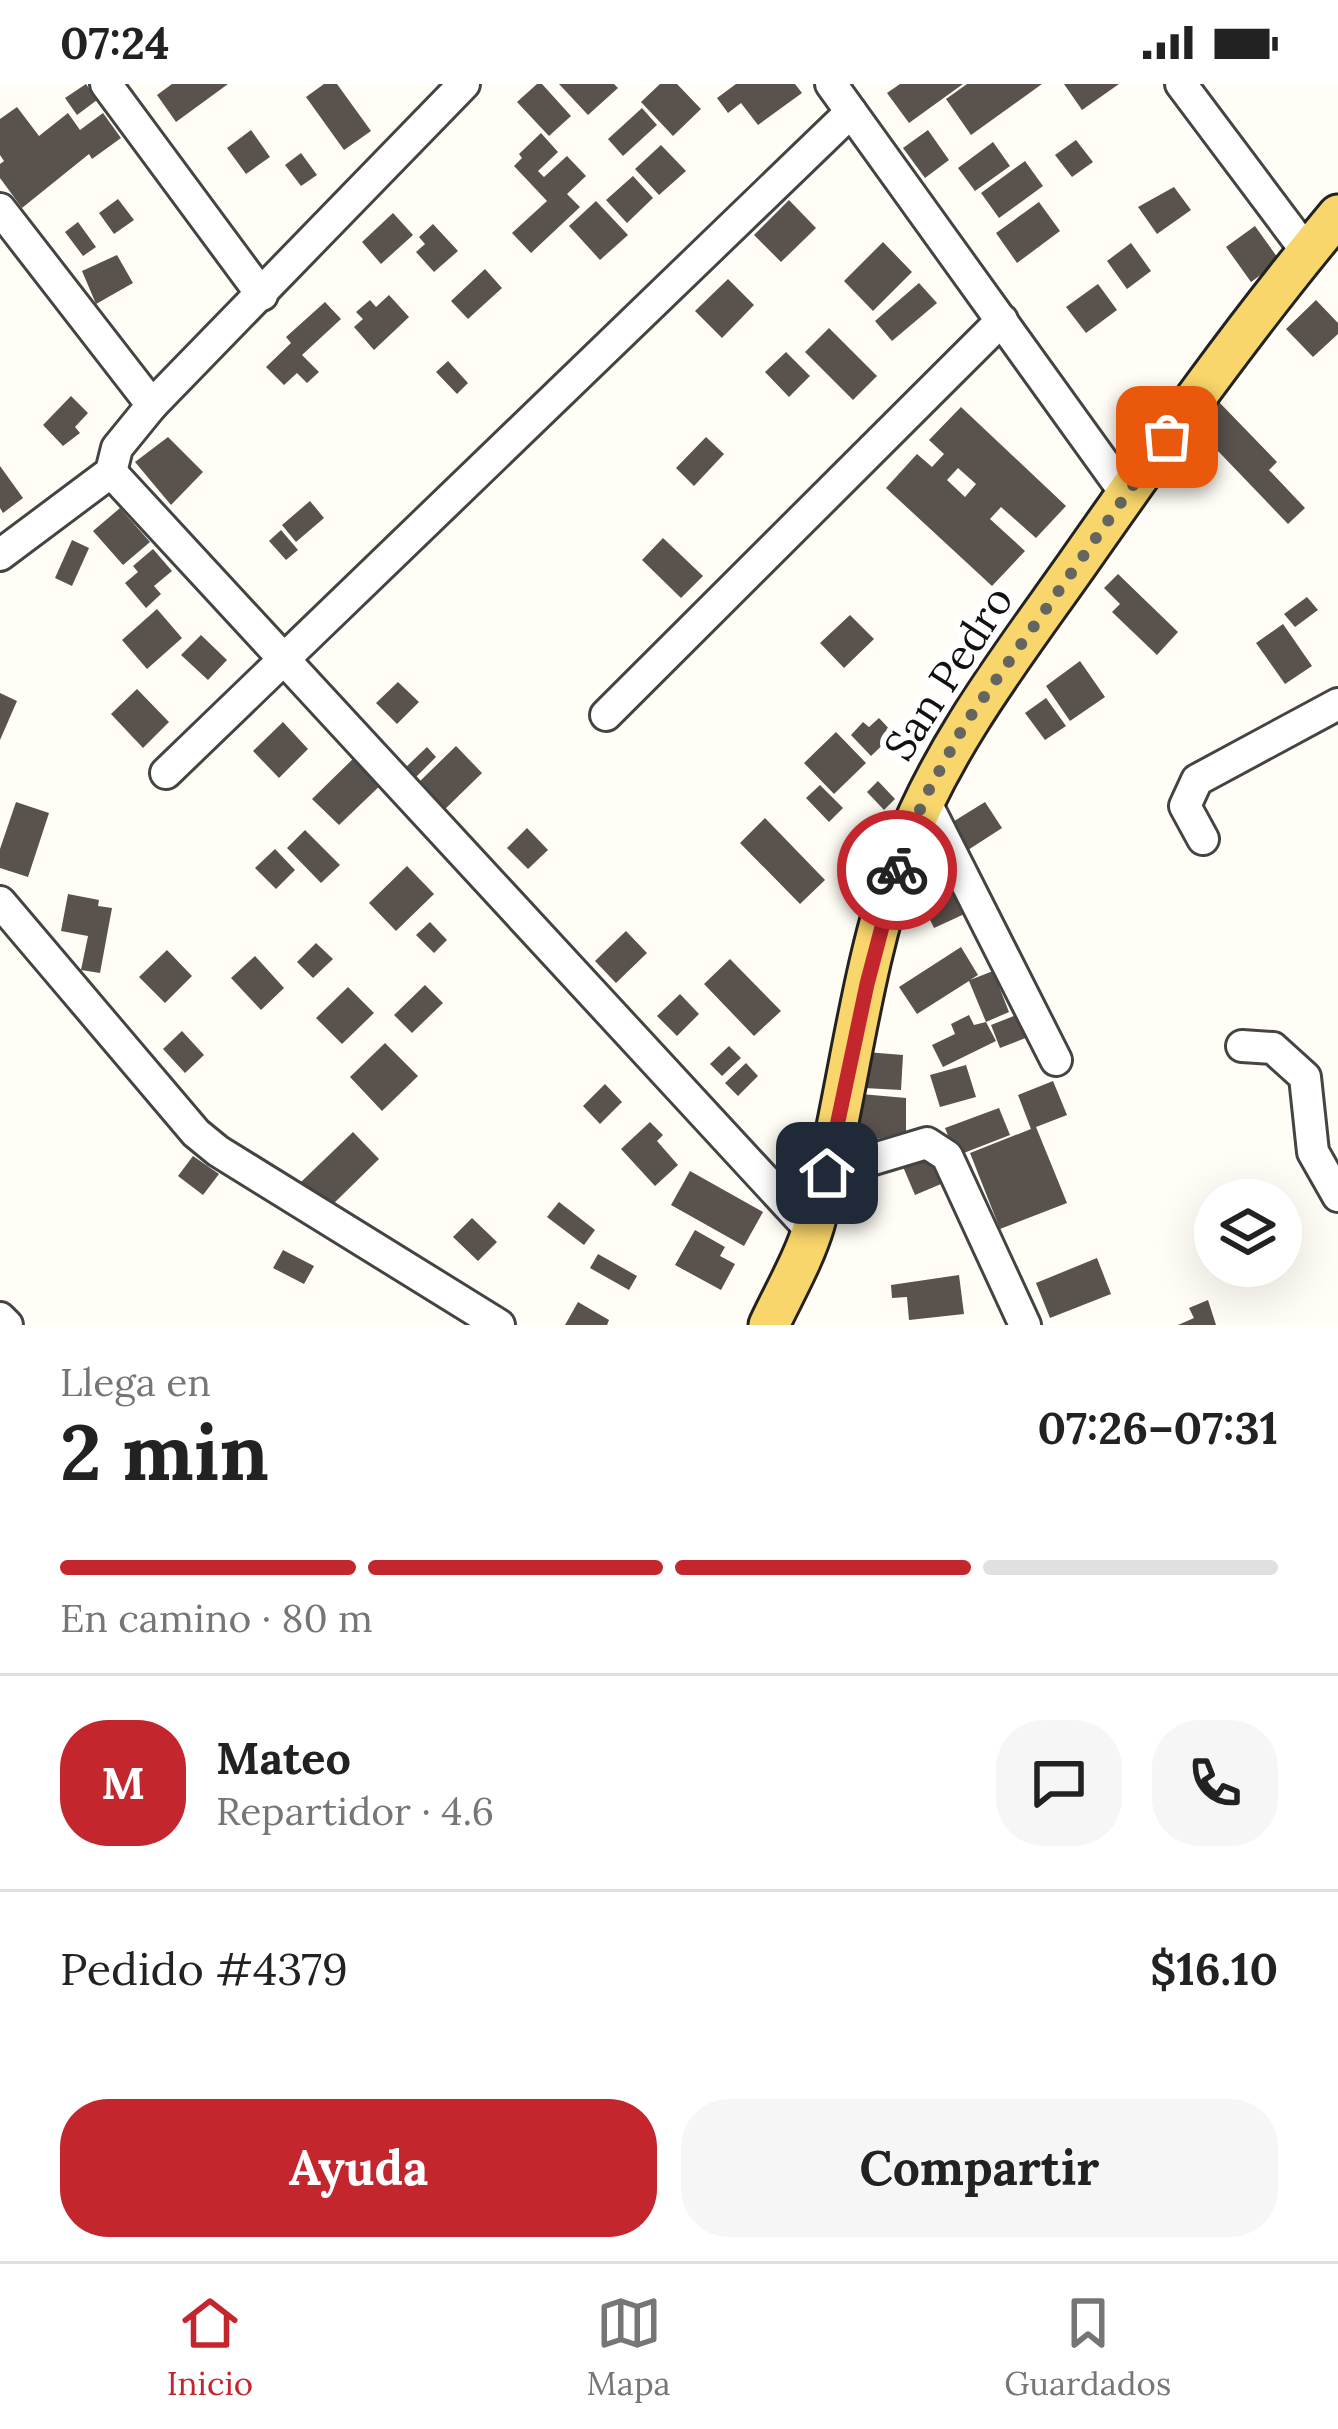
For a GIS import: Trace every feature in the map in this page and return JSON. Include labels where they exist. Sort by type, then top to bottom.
[{"type":"main road","name":"San Pedro","points":[[769,1325],[812,1232],[872,963],[900,858],[924,799],[965,724],[1126,494],[1338,215]]},
{"type":"street","points":[[106,84],[262,295]]},
{"type":"street","points":[[0,555],[111,472],[117,448],[152,405],[464,84]]},
{"type":"street","points":[[831,84],[1126,494]]},
{"type":"street","points":[[1181,84],[1307,252]]},
{"type":"street","points":[[166,772],[850,112]]},
{"type":"street","points":[[2,215],[152,405]]},
{"type":"street","points":[[606,715],[1002,320]]},
{"type":"street","points":[[111,472],[812,1232]]},
{"type":"street","points":[[1204,839],[1185,806],[1197,780],[1337,715]]},
{"type":"street","points":[[924,799],[1056,1060]]},
{"type":"street","points":[[0,902],[196,1133],[500,1325]]},
{"type":"street","points":[[1242,1046],[1273,1048],[1305,1077],[1313,1152],[1338,1196]]},
{"type":"street","points":[[827,1173],[927,1143],[938,1147],[1025,1325]]},
{"type":"street","points":[[0,1318],[7,1325]]},
{"type":"building","points":[[86,84],[97,100],[77,115],[65,98]]},
{"type":"building","points":[[172,84],[228,84],[176,122],[157,95]]},
{"type":"building","points":[[324,84],[337,84],[371,131],[344,150],[306,97]]},
{"type":"building","points":[[537,84],[571,116],[549,136],[517,102]]},
{"type":"building","points":[[559,84],[614,84],[618,88],[588,115]]},
{"type":"building","points":[[660,84],[677,84],[701,109],[673,136],[641,102]]},
{"type":"building","points":[[736,84],[795,84],[802,93],[758,125],[741,103],[728,113],[717,98]]},
{"type":"building","points":[[900,84],[963,84],[909,123],[887,93]]},
{"type":"building","points":[[967,84],[1042,84],[971,135],[946,99]]},
{"type":"building","points":[[1064,84],[1119,84],[1082,110]]},
{"type":"building","points":[[17,107],[39,136],[68,113],[80,130],[103,113],[121,138],[92,159],[89,154],[22,208],[0,178],[4,161],[0,119]]},
{"type":"building","points":[[642,108],[657,125],[623,156],[608,139]]},
{"type":"building","points":[[251,130],[270,157],[246,174],[227,148]]},
{"type":"building","points":[[928,130],[949,160],[925,178],[903,148]]},
{"type":"building","points":[[541,133],[558,152],[538,171],[544,177],[567,156],[586,176],[567,194],[580,207],[531,253],[512,233],[547,201],[514,166],[522,158],[519,154]]},
{"type":"building","points":[[1076,140],[1093,162],[1072,177],[1055,155]]},
{"type":"building","points":[[993,142],[1010,166],[975,191],[958,168]]},
{"type":"building","points":[[661,145],[686,171],[659,195],[635,169]]},
{"type":"building","points":[[301,153],[317,175],[301,186],[285,165]]},
{"type":"building","points":[[1025,161],[1043,186],[999,218],[981,193]]},
{"type":"building","points":[[633,176],[653,198],[627,223],[606,200]]},
{"type":"building","points":[[1174,187],[1191,210],[1157,234],[1138,207]]},
{"type":"building","points":[[118,199],[134,220],[114,234],[99,213]]},
{"type":"building","points":[[789,200],[816,228],[781,262],[754,235]]},
{"type":"building","points":[[596,201],[628,235],[600,260],[569,226]]},
{"type":"building","points":[[1039,202],[1060,231],[1017,263],[996,233]]},
{"type":"building","points":[[393,213],[413,235],[381,264],[362,242]]},
{"type":"building","points":[[78,222],[96,247],[83,256],[65,232]]},
{"type":"building","points":[[433,224],[458,251],[434,272],[416,252],[425,244],[419,237]]},
{"type":"building","points":[[1255,226],[1280,261],[1251,282],[1226,247]]},
{"type":"building","points":[[883,242],[912,272],[873,311],[844,281]]},
{"type":"building","points":[[1131,243],[1151,271],[1127,289],[1107,261]]},
{"type":"building","points":[[117,255],[133,283],[96,304],[82,271]]},
{"type":"building","points":[[485,269],[502,288],[468,319],[451,301]]},
{"type":"building","points":[[728,279],[754,305],[722,338],[695,311]]},
{"type":"building","points":[[919,283],[937,303],[892,341],[875,321]]},
{"type":"building","points":[[1098,284],[1117,310],[1086,333],[1066,307]]},
{"type":"building","points":[[389,295],[409,317],[374,350],[354,327],[363,319],[356,312],[370,300],[376,307]]},
{"type":"building","points":[[1316,300],[1338,323],[1338,334],[1313,357],[1286,329]]},
{"type":"building","points":[[325,302],[341,319],[302,355],[319,372],[307,383],[297,373],[284,385],[266,367],[291,343],[286,337]]},
{"type":"building","points":[[829,328],[877,376],[853,400],[805,352]]},
{"type":"building","points":[[786,352],[810,376],[789,397],[765,372]]},
{"type":"building","points":[[448,361],[468,383],[457,394],[436,372]]},
{"type":"building","points":[[71,396],[88,413],[75,427],[80,433],[63,446],[43,425]]},
{"type":"building","points":[[1218,401],[1277,462],[1269,470],[1305,508],[1288,524],[1193,425]]},
{"type":"building","points":[[961,407],[1066,506],[1036,538],[1001,507],[990,519],[1025,551],[992,586],[886,488],[917,454],[932,467],[944,454],[929,440]],"holes":[[[958,468],[976,484],[965,497],[947,480]]]},
{"type":"building","points":[[168,437],[203,472],[171,505],[135,462]]},
{"type":"building","points":[[706,437],[724,454],[694,486],[676,468]]},
{"type":"building","points":[[0,466],[23,498],[3,513],[0,508]]},
{"type":"building","points":[[310,501],[324,518],[296,542],[282,525]]},
{"type":"building","points":[[120,508],[150,542],[123,565],[93,531]]},
{"type":"building","points":[[281,530],[298,550],[286,560],[269,541]]},
{"type":"building","points":[[663,538],[703,576],[681,598],[642,560]]},
{"type":"building","points":[[72,540],[89,548],[72,586],[55,578]]},
{"type":"building","points":[[153,549],[172,571],[154,586],[161,594],[146,608],[125,583],[138,572],[133,566]]},
{"type":"building","points":[[1118,574],[1178,632],[1157,655],[1112,612],[1120,604],[1104,588]]},
{"type":"building","points":[[1307,597],[1318,610],[1295,627],[1284,614]]},
{"type":"building","points":[[157,609],[182,638],[147,669],[122,640]]},
{"type":"building","points":[[850,615],[874,639],[844,668],[820,643]]},
{"type":"building","points":[[1283,624],[1312,666],[1285,684],[1256,643]]},
{"type":"building","points":[[201,635],[227,660],[208,680],[181,655]]},
{"type":"building","points":[[1080,661],[1105,697],[1070,721],[1046,686]]},
{"type":"building","points":[[398,682],[419,702],[397,724],[376,703]]},
{"type":"building","points":[[137,689],[169,722],[143,748],[111,714]]},
{"type":"building","points":[[0,693],[17,701],[0,740]]},
{"type":"building","points":[[1046,698],[1066,726],[1045,740],[1025,713]]},
{"type":"building","points":[[879,718],[894,734],[871,756],[851,735],[863,722],[869,727]]},
{"type":"building","points":[[283,722],[308,749],[279,778],[253,751]]},
{"type":"building","points":[[836,732],[866,763],[834,794],[804,763]]},
{"type":"building","points":[[456,746],[482,773],[440,814],[414,787]]},
{"type":"building","points":[[427,747],[436,757],[414,779],[404,769]]},
{"type":"building","points":[[359,753],[386,780],[339,825],[312,799]]},
{"type":"building","points":[[878,781],[895,799],[884,810],[867,792]]},
{"type":"building","points":[[820,785],[843,808],[829,822],[806,798]]},
{"type":"building","points":[[16,802],[49,813],[28,877],[0,868],[0,849]]},
{"type":"building","points":[[985,802],[1002,828],[968,850],[951,823]]},
{"type":"building","points":[[765,818],[825,880],[800,904],[740,843]]},
{"type":"building","points":[[527,828],[548,850],[528,869],[507,848]]},
{"type":"building","points":[[305,830],[340,865],[321,883],[287,848]]},
{"type":"building","points":[[275,849],[295,870],[276,889],[255,868]]},
{"type":"building","points":[[407,866],[434,894],[396,931],[369,903]]},
{"type":"building","points":[[952,871],[971,911],[934,928],[915,889]]},
{"type":"building","points":[[68,894],[99,900],[98,906],[112,908],[100,973],[81,970],[88,936],[61,931]]},
{"type":"building","points":[[430,922],[447,940],[434,953],[416,935]]},
{"type":"building","points":[[626,931],[647,953],[616,983],[595,961]]},
{"type":"building","points":[[316,943],[333,959],[313,978],[297,962]]},
{"type":"building","points":[[961,947],[978,975],[970,980],[993,971],[1009,1012],[986,1022],[969,981],[917,1014],[899,987]]},
{"type":"building","points":[[167,950],[192,976],[165,1003],[139,977]]},
{"type":"building","points":[[255,956],[284,988],[261,1010],[231,978]]},
{"type":"building","points":[[730,959],[781,1011],[754,1036],[704,984]]},
{"type":"building","points":[[425,985],[443,1003],[412,1033],[394,1015]]},
{"type":"building","points":[[348,987],[374,1013],[342,1044],[316,1018]]},
{"type":"building","points":[[680,994],[699,1014],[677,1036],[657,1016]]},
{"type":"building","points":[[1024,1012],[1033,1035],[1000,1048],[991,1025]]},
{"type":"building","points":[[969,1015],[974,1025],[986,1022],[996,1041],[943,1067],[932,1045],[955,1034],[951,1024]]},
{"type":"building","points":[[182,1031],[204,1055],[185,1073],[163,1049]]},
{"type":"building","points":[[385,1043],[418,1076],[382,1111],[350,1077]]},
{"type":"building","points":[[729,1046],[741,1058],[722,1076],[710,1064]]},
{"type":"building","points":[[866,1052],[903,1055],[901,1090],[864,1088]]},
{"type":"building","points":[[746,1063],[758,1076],[738,1096],[725,1083]]},
{"type":"building","points":[[966,1065],[976,1097],[940,1107],[930,1075]]},
{"type":"building","points":[[1053,1081],[1067,1115],[1036,1127],[1067,1203],[1000,1229],[970,1153],[1031,1129],[1018,1095]]},
{"type":"building","points":[[605,1084],[622,1102],[600,1124],[583,1106]]},
{"type":"building","points":[[861,1094],[906,1098],[906,1132],[857,1144]]},
{"type":"building","points":[[999,1108],[1010,1135],[956,1156],[945,1128]]},
{"type":"building","points":[[650,1122],[663,1135],[657,1141],[678,1165],[655,1186],[621,1149]]},
{"type":"building","points":[[353,1132],[379,1159],[328,1209],[301,1182]]},
{"type":"building","points":[[927,1151],[941,1184],[915,1195],[901,1162]]},
{"type":"building","points":[[193,1156],[219,1174],[203,1195],[178,1176]]},
{"type":"building","points":[[690,1171],[763,1212],[744,1246],[671,1205]]},
{"type":"building","points":[[559,1202],[595,1230],[584,1245],[547,1217]]},
{"type":"building","points":[[472,1218],[497,1242],[478,1261],[453,1237]]},
{"type":"building","points":[[695,1230],[725,1247],[720,1256],[735,1264],[721,1290],[675,1265]]},
{"type":"building","points":[[283,1250],[314,1266],[304,1284],[273,1268]]},
{"type":"building","points":[[598,1254],[637,1276],[629,1290],[590,1268]]},
{"type":"building","points":[[1097,1258],[1111,1294],[1050,1318],[1036,1283]]},
{"type":"building","points":[[959,1275],[964,1314],[909,1320],[907,1297],[892,1298],[891,1285]]},
{"type":"building","points":[[1208,1300],[1216,1325],[1178,1325],[1194,1318],[1189,1308]]},
{"type":"building","points":[[578,1302],[609,1320],[607,1325],[565,1325]]},
{"type":"way so far","points":[[897,870],[924,799],[965,724],[1167,437]]},
{"type":"route","points":[[827,1173],[897,870]]}]
